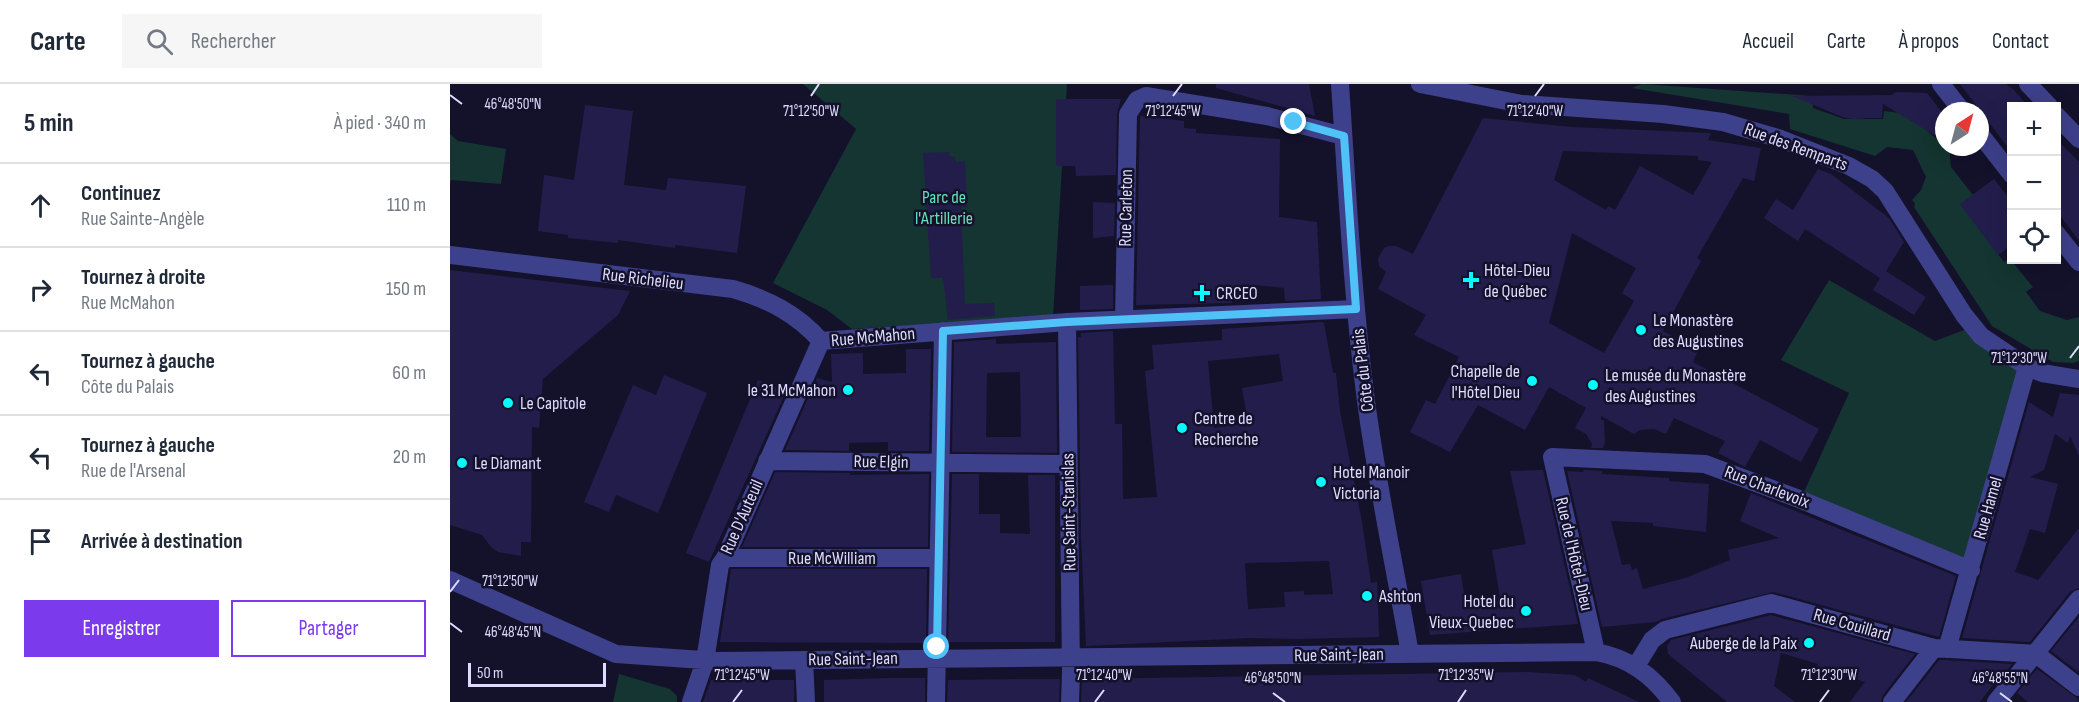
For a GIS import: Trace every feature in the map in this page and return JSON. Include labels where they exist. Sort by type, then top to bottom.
[{"type":"street","name":"Côte du Palais","points":[[1340,84],[1356,309],[1376,465],[1410,654]]},
{"type":"street","name":"Rue des Remparts","points":[[1420,84],[1522,104],[1663,114],[1722,122],[1781,139],[1850,166],[1872,179],[1885,191],[1972,327],[1981,336],[2027,367],[2042,373],[2079,378]]},
{"type":"street","points":[[1941,84],[1955,102]]},
{"type":"street","points":[[2028,84],[2045,102]]},
{"type":"street","name":"Rue Carleton","points":[[1124,319],[1128,114],[1137,100],[1146,96],[1267,116],[1344,136]]},
{"type":"street","points":[[2061,120],[2079,139]]},
{"type":"street","points":[[1989,146],[2007,169]]},
{"type":"street","points":[[2061,239],[2079,262]]},
{"type":"street","name":"Rue Richelieu","points":[[450,255],[733,289],[762,298],[780,307],[810,328],[821,341]]},
{"type":"street","name":"Rue McMahon","points":[[821,341],[1067,322],[1356,309]]},
{"type":"street","name":"Rue Saint-Stanislas","points":[[1067,322],[1070,702]]},
{"type":"street","points":[[936,702],[943,331]]},
{"type":"street","name":"Rue D'Auteuil","points":[[691,702],[705,661],[720,565],[821,341]]},
{"type":"street","name":"Rue Hamel","points":[[1941,649],[1971,570],[2027,367]]},
{"type":"street","name":"Rue Charlevoix","points":[[1552,457],[1704,464],[1799,499],[1971,570]]},
{"type":"street","name":"Rue de l'Hôtel-Dieu","points":[[1552,457],[1596,652]]},
{"type":"street","name":"Rue Elgin","points":[[766,461],[1068,464]]},
{"type":"street","name":"Rue McWilliam","points":[[725,558],[939,558]]},
{"type":"street","name":"Rue Saint-Jean","points":[[450,580],[616,654],[705,661],[1596,652],[1611,654],[1636,666],[1658,685],[1672,702]]},
{"type":"street","points":[[1996,702],[2079,599]]},
{"type":"street","name":"Rue Couillard","points":[[1636,666],[1652,640],[1665,630],[1771,603],[1941,649],[2036,654]]},
{"type":"street","points":[[1892,702],[1941,649]]},
{"type":"street","points":[[2036,654],[2079,687]]},
{"type":"street","points":[[804,660],[806,702]]},
{"type":"green space","name":"Parc de l'Artillerie","points":[[803,84],[1067,84],[1053,317],[852,329],[827,310],[773,283],[856,129]]},
{"type":"green space","points":[[1642,84],[1812,96],[1813,108],[1844,119],[1883,119],[1884,111],[1908,114],[1935,138],[1935,156],[1950,156],[1951,167],[1973,195],[1961,204],[2004,262],[2007,260],[2007,264],[2014,264],[2033,287],[2026,292],[2040,311],[2067,320],[2079,317],[2079,361],[2053,362],[1992,326],[1914,207],[1912,200],[1921,190],[1926,177],[1913,150],[1887,147],[1875,156],[1790,129],[1789,114],[1632,88]]},
{"type":"green space","points":[[450,134],[458,141],[506,149],[501,184],[451,180],[450,184]]},
{"type":"green space","points":[[1829,280],[1935,341],[1972,327],[2027,367],[1963,562],[1804,492],[1849,393],[1781,360]]},
{"type":"green space","points":[[619,674],[670,689],[677,696],[677,702],[613,702]]},
{"type":"building","points":[[1216,84],[1309,84],[1315,116],[1216,88]]},
{"type":"building","points":[[1960,84],[2006,84],[2024,102],[2007,102],[2007,146],[1989,122],[1989,102],[1974,102]]},
{"type":"building","points":[[1896,92],[1927,93],[1935,103],[1935,136],[1883,104],[1882,118],[1863,118],[1863,120],[1845,118],[1792,96],[1892,95]]},
{"type":"building","points":[[1056,99],[1121,99],[1117,114],[1116,175],[1076,176],[1075,166],[1056,166]]},
{"type":"building","points":[[585,105],[633,111],[624,185],[666,190],[668,178],[746,186],[737,253],[675,245],[675,248],[618,240],[618,243],[568,238],[568,235],[538,231],[544,175],[574,180]]},
{"type":"building","name":"CRCEO","points":[[1140,116],[1184,121],[1184,128],[1196,129],[1196,133],[1280,139],[1279,217],[1317,222],[1321,299],[1285,301],[1284,288],[1256,285],[1256,295],[1231,295],[1232,303],[1136,305]]},
{"type":"building","points":[[1483,118],[1572,127],[1711,133],[1708,140],[1761,148],[1754,181],[1743,178],[1697,258],[1701,261],[1663,331],[1698,350],[1693,362],[1819,429],[1801,462],[1760,440],[1745,467],[1718,453],[1725,441],[1674,418],[1666,434],[1654,429],[1640,430],[1634,434],[1601,416],[1601,420],[1604,420],[1605,442],[1603,448],[1591,448],[1592,444],[1586,434],[1575,428],[1586,408],[1549,387],[1525,430],[1478,405],[1450,452],[1410,432],[1426,400],[1435,404],[1459,357],[1414,335],[1426,315],[1378,289],[1386,272],[1379,266],[1378,258],[1384,248],[1396,246],[1413,254]],"holes":[[[1563,151],[1698,156],[1698,160],[1712,162],[1693,195],[1640,166],[1615,210],[1608,206],[1606,210],[1554,180]],[[1572,233],[1636,268],[1622,293],[1634,301],[1604,353],[1549,323]]]},
{"type":"building","points":[[2061,144],[2079,162],[2079,241],[2061,217]]},
{"type":"building","points":[[949,152],[949,156],[955,157],[956,162],[965,161],[967,207],[961,208],[965,304],[994,303],[995,316],[948,320],[943,278],[931,278],[923,153]]},
{"type":"building","points":[[1818,169],[1831,174],[1889,218],[1904,242],[1886,271],[1926,297],[1914,315],[1873,290],[1880,278],[1805,229],[1798,241],[1764,218],[1776,199],[1793,210]]},
{"type":"building","points":[[1994,179],[2007,196],[2007,249],[1998,255],[1960,204]]},
{"type":"building","points":[[1093,202],[1115,203],[1114,236],[1093,238]]},
{"type":"building","name":"Le Capitole","points":[[450,270],[630,291],[618,315],[543,379],[539,428],[532,427],[531,542],[521,542],[521,556],[498,552],[482,535],[450,525]]},
{"type":"building","points":[[1113,285],[1113,309],[1080,310],[1080,286]]},
{"type":"building","points":[[1324,323],[1333,373],[1336,373],[1340,411],[1362,522],[1371,583],[1377,582],[1379,637],[1249,638],[1086,646],[1081,536],[1078,337],[1081,337],[1081,333],[1113,331],[1115,424],[1122,424],[1123,499],[1157,497],[1145,371],[1154,369],[1152,345],[1222,340],[1222,329]],"holes":[[[1279,354],[1283,381],[1242,388],[1248,423],[1214,428],[1208,361]],[[1329,561],[1333,594],[1304,595],[1304,591],[1284,592],[1285,607],[1248,609],[1245,563]]]},
{"type":"building","points":[[996,339],[996,344],[1056,342],[1057,453],[952,452],[954,342]],"holes":[[[1020,372],[1021,437],[986,437],[987,373]]]},
{"type":"building","points":[[906,349],[931,349],[929,451],[888,451],[888,442],[849,443],[849,451],[785,450],[817,378],[832,382],[831,354],[863,353],[863,374],[906,373]]},
{"type":"building","points":[[664,375],[707,393],[658,513],[616,495],[609,512],[584,502],[633,385],[656,395]]},
{"type":"building","points":[[758,380],[786,392],[709,562],[686,553]]},
{"type":"building","points":[[2060,393],[2079,395],[2079,456],[2070,436],[2068,443],[2055,434],[2044,470],[2030,477],[2058,484],[2045,533],[2030,529],[2015,572],[2038,580],[2079,528],[2079,588],[2070,592],[2030,642],[1962,638],[2029,402],[2053,417]]},
{"type":"building","points":[[1543,470],[1578,624],[1430,635],[1421,581],[1461,574],[1465,599],[1500,597],[1492,550],[1526,544],[1510,471]]},
{"type":"building","points":[[1584,470],[1602,471],[1602,474],[1669,478],[1669,481],[1709,484],[1706,532],[1653,526],[1653,523],[1611,521],[1622,565],[1630,564],[1632,570],[1637,568],[1643,589],[1685,578],[1730,560],[1728,550],[1779,538],[1740,521],[1751,493],[1956,576],[1939,637],[1773,592],[1656,622],[1602,627],[1567,471],[1583,472]]},
{"type":"building","points":[[775,472],[850,473],[850,475],[929,474],[928,547],[742,547]]},
{"type":"building","points":[[952,474],[979,474],[979,514],[1000,514],[1000,533],[1030,534],[1028,475],[1055,475],[1055,642],[948,642]]},
{"type":"building","points":[[731,569],[927,569],[926,643],[720,642]]},
{"type":"building","points":[[1771,615],[1915,654],[1883,695],[1881,702],[1850,702],[1865,682],[1817,668],[1818,664],[1781,653],[1774,686],[1795,702],[1727,702],[1668,654],[1667,646],[1671,640]]},
{"type":"building","points":[[2079,617],[2079,671],[2077,671],[2051,651]]},
{"type":"building","points":[[1939,660],[2012,664],[1980,702],[1906,702]]},
{"type":"building","points":[[2037,669],[2077,698],[2079,702],[2028,702],[2017,693]]},
{"type":"building","points":[[1528,672],[1575,675],[1586,682],[1588,678],[1639,702],[1081,702],[1082,679]]},
{"type":"building","points":[[925,678],[925,702],[824,702],[824,680]]},
{"type":"building","points":[[1060,679],[1059,702],[947,702],[948,680]]},
{"type":"building","points":[[711,680],[794,680],[794,702],[703,702]]},
{"type":"place","name":"Hôtel-Dieu de Québec","points":[[1471,280]]},
{"type":"place","name":"CRCEO","points":[[1202,293]]},
{"type":"place","name":"Le Monastère des Augustines","points":[[1641,330]]},
{"type":"place","name":"Chapelle de l'Hôtel Dieu","points":[[1532,381]]},
{"type":"place","name":"Le musée du Monastère des Augustines","points":[[1593,385]]},
{"type":"place","name":"le 31 McMahon","points":[[848,390]]},
{"type":"place","name":"Le Capitole","points":[[508,403]]},
{"type":"place","name":"Centre de Recherche","points":[[1182,428]]},
{"type":"place","name":"Le Diamant","points":[[462,463]]},
{"type":"place","name":"Hotel Manoir Victoria","points":[[1321,482]]},
{"type":"place","name":"Ashton","points":[[1367,596]]},
{"type":"place","name":"Hotel du Vieux-Quebec","points":[[1526,611]]},
{"type":"place","name":"Auberge de la Paix","points":[[1809,643]]},
{"type":"route","points":[[937,647],[943,331],[1067,322],[1356,309],[1344,136],[1294,122]]}]
